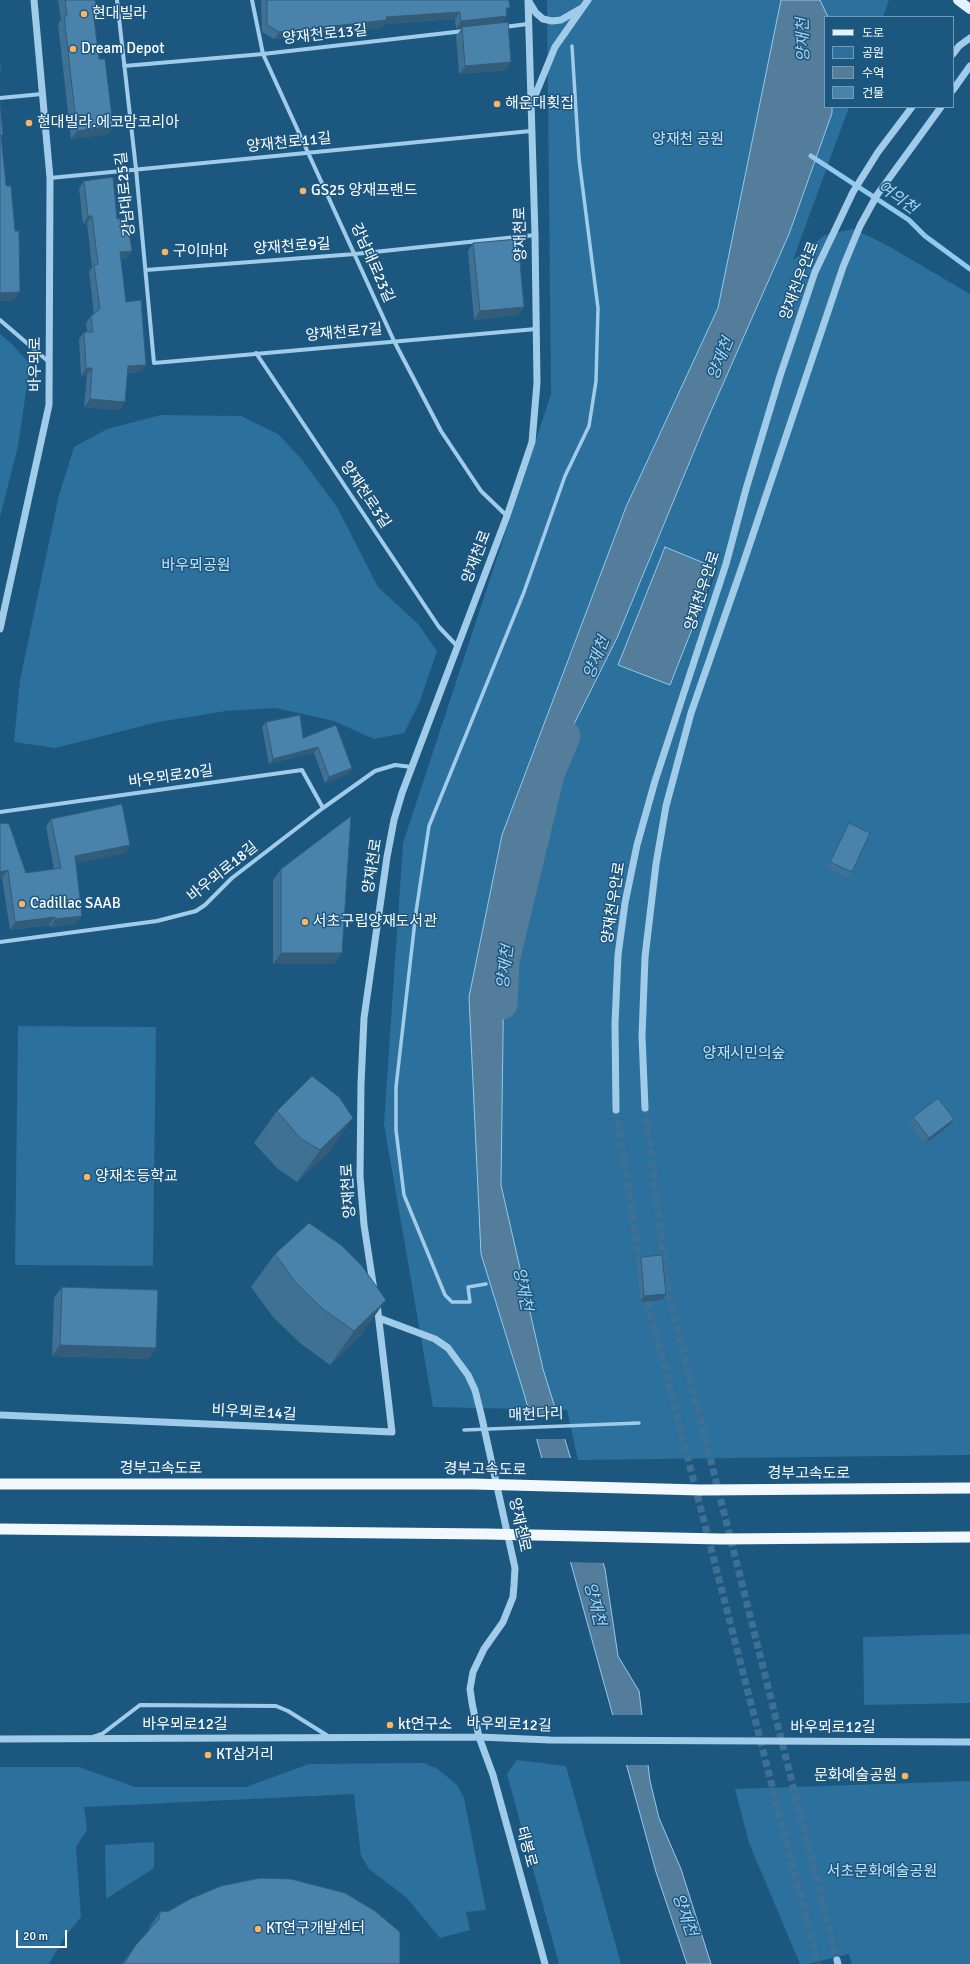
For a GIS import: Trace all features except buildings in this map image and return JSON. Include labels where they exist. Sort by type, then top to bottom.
[{"type":"highway","name":"경부고속도로","points":[[0,1484],[474,1484],[700,1490],[970,1488]]},
{"type":"highway","points":[[0,1530],[487,1534],[721,1539],[970,1537]]},
{"type":"main road","points":[[958,0],[970,9]]},
{"type":"street","name":"바우뫼로","points":[[0,629],[49,405],[50,178],[34,0]]},
{"type":"street","name":"강남대로25길","points":[[117,0],[136,169],[154,363]]},
{"type":"street","name":"강남대로23길","points":[[252,0],[263,54],[394,340],[441,431],[480,491],[507,516]]},
{"type":"street","points":[[528,0],[536,13],[543,19],[552,21],[561,20],[583,8]]},
{"type":"street","name":"양재천로","points":[[479,1737],[470,1689],[473,1672],[484,1649],[503,1622],[509,1609],[514,1585],[515,1568],[481,1414],[475,1390],[468,1375],[448,1348],[435,1339],[379,1318],[364,1225],[360,1176],[359,1135],[364,1018],[387,856],[394,820],[412,767],[507,516],[532,442],[537,383],[535,235],[528,0]]},
{"type":"street","points":[[530,107],[556,47],[588,0]]},
{"type":"street","points":[[497,28],[528,24]]},
{"type":"street","name":"양재천로13길","points":[[124,66],[263,54],[473,30]]},
{"type":"street","points":[[954,53],[959,46],[970,38]]},
{"type":"street","points":[[486,1284],[468,1287],[470,1302],[452,1302],[445,1295],[404,1196],[396,1130],[396,1087],[416,912],[429,826],[524,592],[565,476],[589,426],[596,381],[598,308],[579,159],[572,46]]},
{"type":"street","points":[[954,89],[970,66]]},
{"type":"street","points":[[0,98],[42,94]]},
{"type":"street","name":"양재천우안로","points":[[616,1110],[614,1024],[618,956],[624,903],[637,845],[679,707],[726,564],[746,489],[780,376],[815,272],[853,192],[878,152],[911,108]]},
{"type":"street","name":"양재천우안로","points":[[645,1108],[642,1036],[645,957],[656,864],[666,806],[691,713],[843,267],[860,226],[877,194],[940,108]]},
{"type":"street","name":"양재천로11길","points":[[50,178],[531,131]]},
{"type":"street","name":"양재천로9길","points":[[146,270],[355,254],[535,235]]},
{"type":"street","points":[[0,320],[49,362]]},
{"type":"street","name":"양재천로7길","points":[[154,363],[394,340],[536,329]]},
{"type":"street","name":"양재천로3길","points":[[256,353],[439,627],[458,646]]},
{"type":"street","name":"바우뫼로18길","points":[[0,942],[157,921],[196,911],[205,905],[232,878],[323,808],[375,771],[395,765],[412,767]]},
{"type":"street","name":"바우뫼로20길","points":[[0,812],[302,770],[323,808]]},
{"type":"street","name":"비우뫼로14길","points":[[0,1415],[392,1432],[379,1318]]},
{"type":"street","name":"매헌다리","points":[[464,1430],[639,1423]]},
{"type":"street","points":[[91,1738],[102,1734],[140,1705],[276,1706],[288,1711],[330,1737]]},
{"type":"street","name":"바우뫼로12길","points":[[0,1739],[479,1737],[550,1740],[970,1742]]},
{"type":"street","name":"태봉로","points":[[479,1737],[493,1775],[545,1964]]},
{"type":"green space","name":"양재시민의숲","points":[[547,0],[889,0],[883,16],[824,16],[824,108],[849,108],[793,260],[825,235],[853,229],[885,244],[970,294],[970,1455],[578,1460],[567,1410],[433,1407],[384,1124],[403,843],[551,394]]},
{"type":"green space","points":[[0,334],[11,343],[30,364],[18,446],[0,517]]},
{"type":"green space","name":"바우뫼공원","points":[[161,415],[241,416],[278,434],[303,461],[337,507],[378,587],[418,624],[437,651],[420,701],[404,733],[374,739],[334,721],[276,708],[226,711],[158,722],[55,748],[14,742],[20,680],[59,495],[74,447],[107,429]]},
{"type":"green space","points":[[18,1026],[156,1027],[153,1266],[15,1265]]},
{"type":"green space","points":[[970,1634],[970,1703],[864,1705],[863,1637]]},
{"type":"green space","points":[[517,1760],[566,1766],[621,1964],[559,1964],[507,1774]]},
{"type":"green space","points":[[424,1763],[438,1769],[457,1785],[464,1798],[486,1910],[466,1912],[470,1930],[440,1938],[406,1897],[369,1869],[361,1856],[354,1794],[84,1807],[87,1830],[76,1847],[81,1917],[64,1938],[49,1964],[0,1964],[0,1767],[79,1767],[135,1787],[246,1787],[309,1764]]},
{"type":"green space","name":"서초문화예술공원","points":[[970,1781],[970,1964],[852,1964],[849,1954],[808,1964],[800,1964],[749,1843],[735,1789]]},
{"type":"green space","points":[[154,1842],[154,1868],[106,1899],[105,1845]]},
{"type":"water","points":[[781,0],[820,0],[828,16],[824,16],[824,108],[832,108],[832,113],[789,234],[704,427],[617,638],[549,774],[504,961],[501,1185],[543,1369],[605,1569],[618,1656],[639,1691],[650,1781],[659,1818],[681,1869],[711,1964],[687,1964],[656,1872],[525,1397],[481,1254],[469,997],[502,835],[626,507],[718,308]]},
{"type":"water","points":[[665,547],[716,568],[670,685],[618,665]]},
{"type":"pier","points":[[715,565],[718,568],[693,632]]},
{"type":"pier","points":[[559,1414],[566,1439],[535,1439],[528,1415]]},
{"type":"pier","points":[[540,1458],[572,1458],[605,1563],[569,1562]]},
{"type":"pier","points":[[611,1715],[644,1715],[650,1765],[625,1765]]},
{"type":"waterway","name":"여의천","points":[[811,156],[909,220],[925,236],[970,269]]},
{"type":"waterway","name":"양재천","points":[[502,1004],[504,961],[549,774],[565,736]]},
{"type":"tunnel","points":[[645,1108],[668,1291],[837,1960]]},
{"type":"tunnel","points":[[616,1110],[641,1268]]},
{"type":"tunnel","points":[[645,1292],[818,1964]]},
{"type":"place","name":"현대빌라","points":[[84,14]]},
{"type":"place","name":"Dream Depot","points":[[73,49]]},
{"type":"place","name":"해운대횟집","points":[[497,104]]},
{"type":"place","name":"현대빌라.에코맘코리아","points":[[29,123]]},
{"type":"place","name":"GS25 양재프랜드","points":[[303,191]]},
{"type":"place","name":"구이마마","points":[[165,252]]},
{"type":"place","name":"Cadillac SAAB","points":[[22,904]]},
{"type":"place","name":"서초구립양재도서관","points":[[305,922]]},
{"type":"place","name":"양재초등학교","points":[[87,1177]]},
{"type":"place","name":"kt연구소","points":[[390,1725]]},
{"type":"place","name":"KT삼거리","points":[[208,1755]]},
{"type":"place","name":"문화예술공원","points":[[905,1776]]},
{"type":"place","name":"KT연구개발센터","points":[[258,1929]]},
{"type":"park label","name":"양재천 공원","points":[[688,140]]}]
